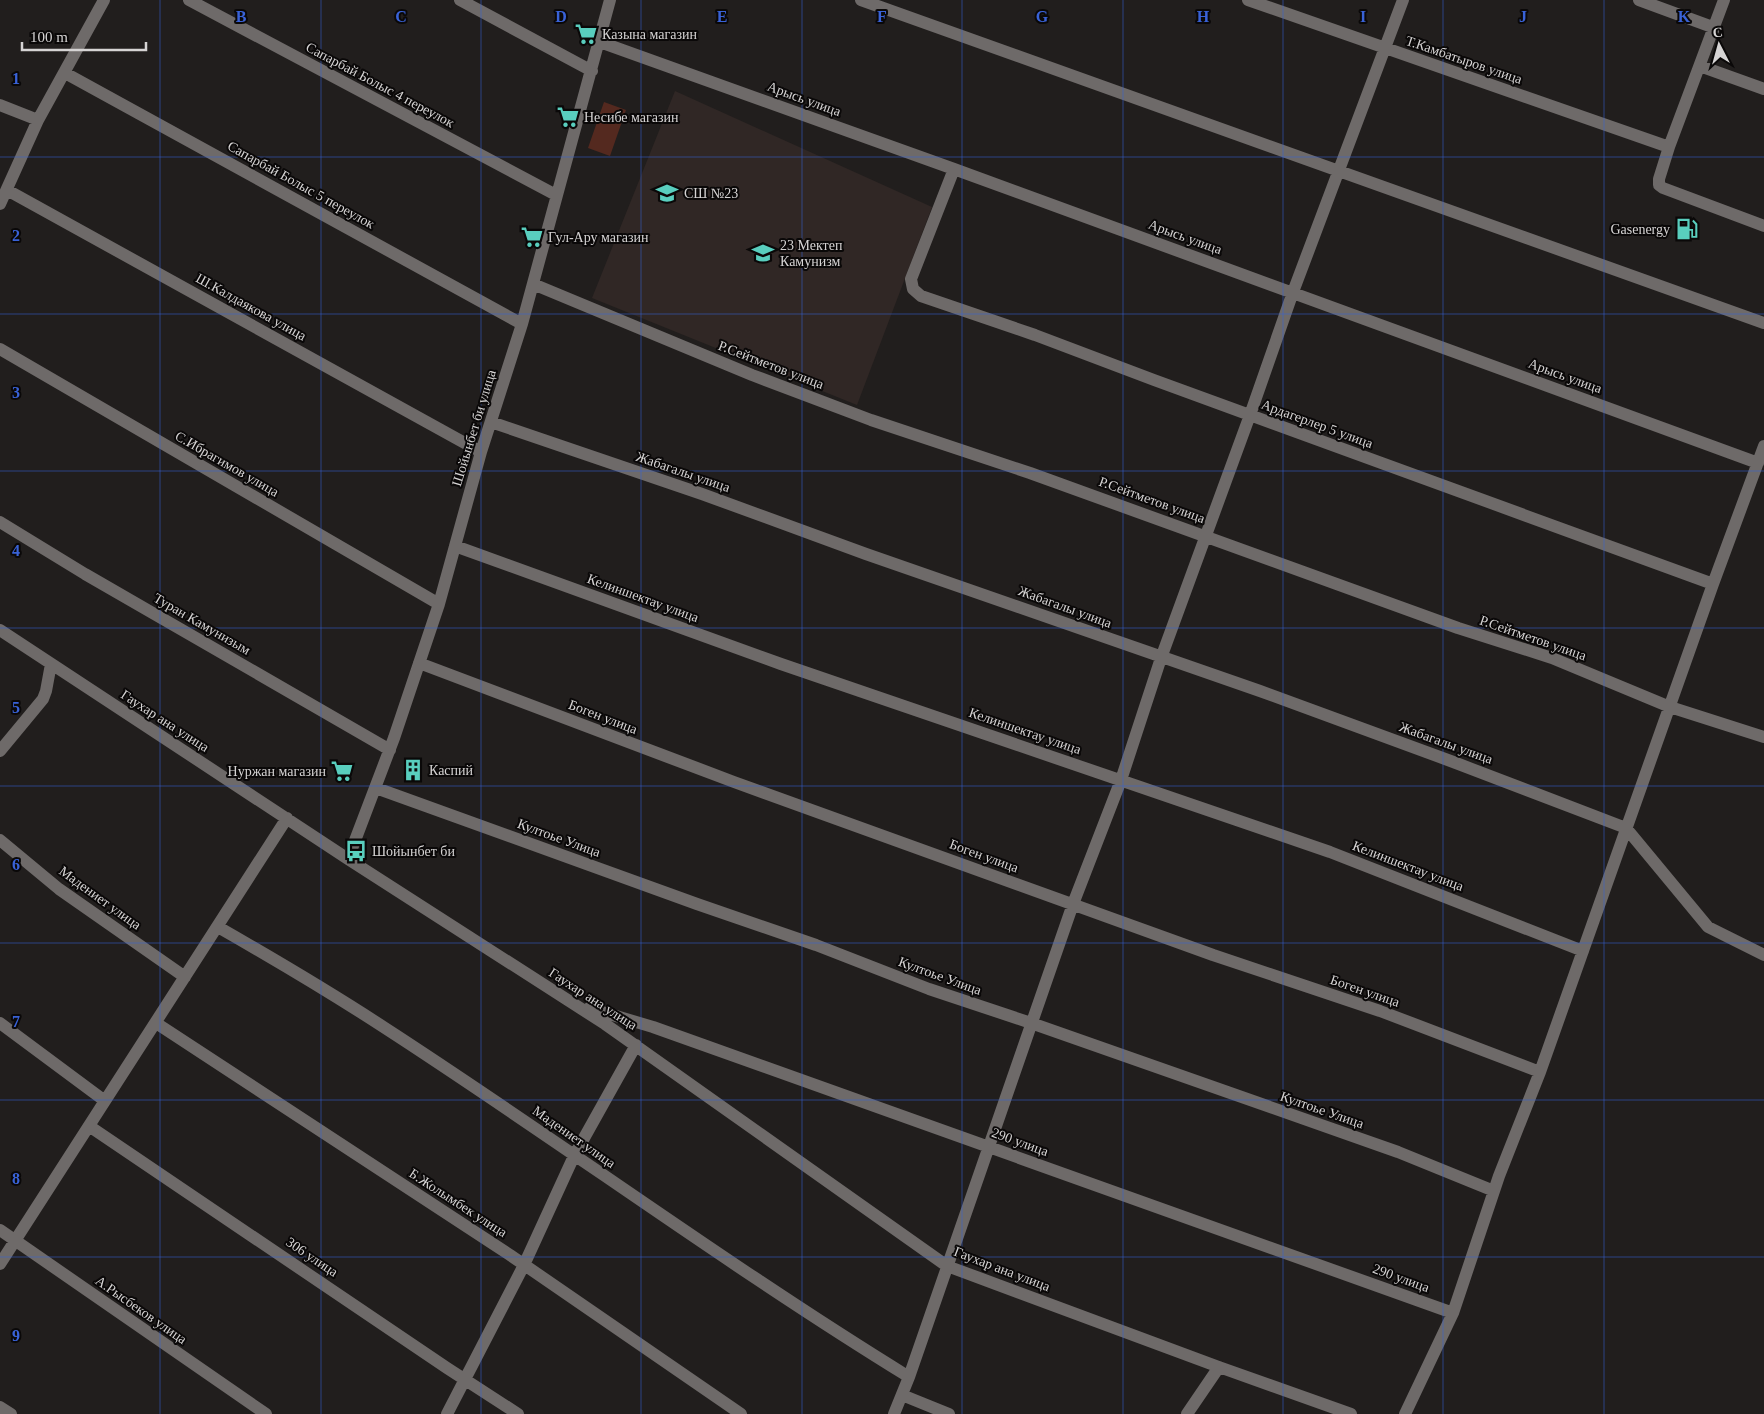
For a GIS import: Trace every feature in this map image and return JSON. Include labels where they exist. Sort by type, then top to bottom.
[{"type":"street","points":[[0,204],[38,120],[104,0]]},
{"type":"street","name":"Сапарбай Болыс 4 переулок","points":[[189,0],[556,195]]},
{"type":"street","points":[[460,0],[592,71]]},
{"type":"street","name":"Шойынбет би улица","points":[[348,859],[390,750],[439,604],[481,452],[522,324],[610,0]]},
{"type":"street","points":[[861,0],[1764,323]]},
{"type":"street","name":"Т.Камбатыров улица","points":[[1248,0],[1669,147]]},
{"type":"street","points":[[894,1414],[909,1377],[1073,904],[1121,780],[1161,658],[1250,415],[1292,292],[1403,0]]},
{"type":"street","points":[[1639,0],[1715,28]]},
{"type":"street","points":[[1724,0],[1669,147],[1659,179],[1659,185],[1764,226]]},
{"type":"street","name":"Арысь улица","points":[[600,42],[954,168],[1758,463]]},
{"type":"street","points":[[1700,66],[1764,90]]},
{"type":"street","name":"Сапарбай Болыс 5 переулок","points":[[65,73],[522,324]]},
{"type":"street","points":[[0,106],[38,120]]},
{"type":"street","name":"Ардагерлер 5 улица","points":[[954,168],[911,280],[913,289],[921,296],[1035,335],[1713,584]]},
{"type":"street","name":"Ш.Калдаякова улица","points":[[7,190],[481,452]]},
{"type":"street","name":"Р.Сейтметов улица","points":[[533,284],[752,375],[862,416],[1030,472],[1458,628],[1552,658],[1670,707],[1764,737]]},
{"type":"street","name":"С.Ибрагимов улица","points":[[0,350],[439,604]]},
{"type":"street","name":"Жабагалы улица","points":[[490,422],[702,494],[866,554],[1260,691],[1626,828]]},
{"type":"street","points":[[1405,1414],[1453,1313],[1494,1191],[1540,1072],[1713,584],[1764,446]]},
{"type":"street","name":"Туран Камунизым","points":[[0,522],[85,574],[390,750]]},
{"type":"street","name":"Келиншектау улица","points":[[455,546],[781,664],[1330,852],[1583,951]]},
{"type":"street","name":"Гаухар ана улица","points":[[0,630],[348,859],[575,1004],[636,1045],[947,1266],[1351,1414]]},
{"type":"street","name":"Боген улица","points":[[419,663],[734,782],[1213,955],[1380,1011],[1540,1072]]},
{"type":"street","points":[[0,750],[43,699],[51,664]]},
{"type":"street","name":"Култоье Улица","points":[[376,788],[816,945],[929,990],[1031,1023],[1398,1152],[1494,1191]]},
{"type":"street","points":[[0,1264],[287,818]]},
{"type":"street","points":[[1626,828],[1708,927],[1764,955]]},
{"type":"street","name":"Мадениет улица","points":[[0,840],[59,889],[185,977]]},
{"type":"street","name":"Мадениет улица","points":[[218,927],[304,976],[384,1027],[757,1280],[909,1377]]},
{"type":"street","name":"290 улица","points":[[575,1004],[653,1027],[1453,1313]]},
{"type":"street","points":[[0,1023],[105,1101]]},
{"type":"street","name":"Б.Жолымбек улица","points":[[156,1023],[524,1265],[741,1414]]},
{"type":"street","points":[[447,1414],[524,1265],[574,1156],[636,1045]]},
{"type":"street","name":"306 улица","points":[[90,1126],[518,1414]]},
{"type":"street","name":"А.Рысбеков улица","points":[[0,1230],[266,1414]]},
{"type":"street","points":[[1187,1414],[1219,1367]]},
{"type":"street","points":[[902,1395],[949,1414]]},
{"type":"street","points":[[0,1407],[10,1414]]},
{"type":"shaded area","name":"23 Мектеп Камунизм","points":[[675,91],[932,207],[857,405],[592,298]]},
{"type":"shaded area","points":[[604,102],[626,110],[610,156],[588,148]]},
{"type":"place","name":"Казына магазин","points":[[586,34]]},
{"type":"place","name":"Несибе магазин","points":[[568,117]]},
{"type":"place","name":"СШ №23","points":[[667,193]]},
{"type":"place","name":"Gasenergy","points":[[1687,229]]},
{"type":"place","name":"Гул-Ару магазин","points":[[532,237]]},
{"type":"place","name":"23 Мектеп Камунизм","points":[[763,253]]},
{"type":"place","name":"Каспий","points":[[413,770]]},
{"type":"place","name":"Нуржан магазин","points":[[342,771]]},
{"type":"place","name":"Шойынбет би","points":[[356,851]]}]
